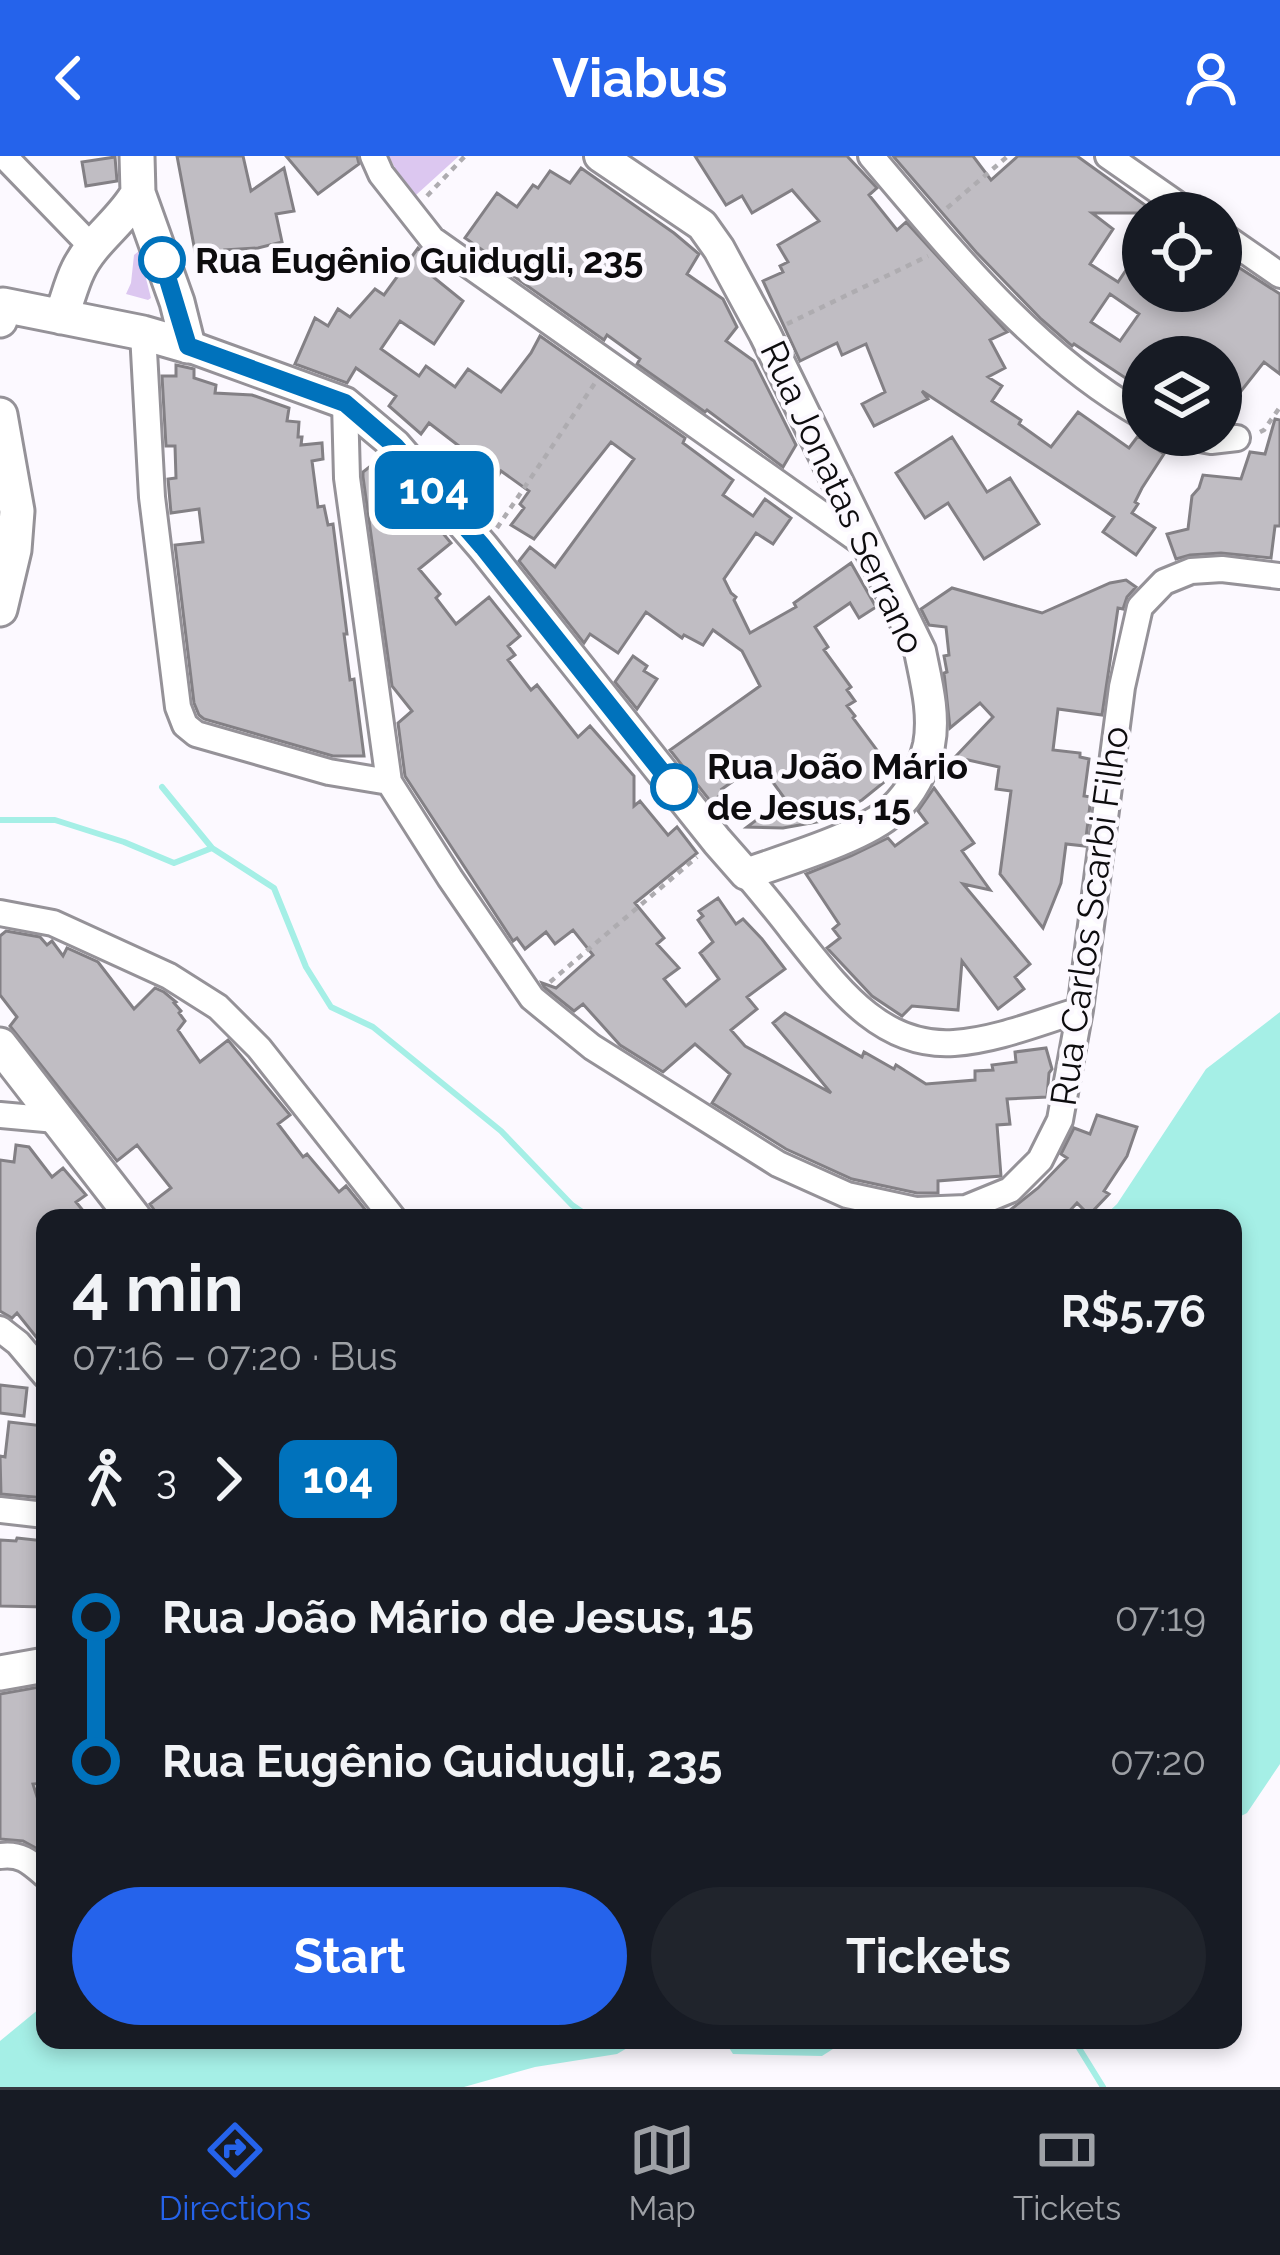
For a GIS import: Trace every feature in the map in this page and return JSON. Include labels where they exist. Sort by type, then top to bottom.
[{"type":"main road","points":[[136,156],[139,193],[188,346]]},
{"type":"main road","points":[[62,317],[78,268],[139,193]]},
{"type":"main road","points":[[1,310],[62,317],[188,346]]},
{"type":"main road","points":[[0,415],[17,511],[14,550],[0,609]]},
{"type":"main road","points":[[0,1045],[127,1209]]},
{"type":"main road","points":[[0,1673],[36,1667]]},
{"type":"street","points":[[4,156],[93,248]]},
{"type":"street","points":[[373,156],[381,174],[432,239],[873,550]]},
{"type":"street","name":"Rua Jonatas Serrano","points":[[600,156],[702,225],[719,249],[920,651],[930,702],[929,744],[915,783],[892,812],[850,835],[746,874]]},
{"type":"street","points":[[871,156],[982,286],[1081,375],[1122,402]]},
{"type":"street","points":[[1108,156],[1160,192]]},
{"type":"street","points":[[1242,249],[1280,275]]},
{"type":"street","points":[[142,333],[152,496],[174,681],[185,725],[225,745],[389,782]]},
{"type":"street","points":[[188,346],[345,403],[395,446],[483,547],[828,978],[857,1006],[893,1032],[926,1042],[956,1043],[1081,1010]]},
{"type":"street","name":"Rua Carlos Scarbi Filho","points":[[345,403],[347,478],[389,782],[532,998],[592,1047],[778,1164],[847,1195],[911,1209]]},
{"type":"street","name":"Rua Carlos Scarbi Filho","points":[[941,1209],[966,1208],[1010,1190],[1040,1160],[1060,1120],[1081,1010],[1122,687],[1140,607],[1164,582],[1191,572],[1222,568],[1280,576]]},
{"type":"street","points":[[0,913],[53,923],[169,976],[218,1007],[259,1048],[386,1209]]},
{"type":"street","points":[[0,1115],[56,1120]]},
{"type":"street","points":[[0,1330],[36,1364]]},
{"type":"street","points":[[0,1510],[36,1514]]},
{"type":"street","points":[[0,1856],[13,1854],[36,1867]]},
{"type":"path","points":[[411,214],[465,156]]},
{"type":"path","points":[[928,223],[1008,156]]},
{"type":"path","points":[[765,334],[948,246]]},
{"type":"path","points":[[483,547],[608,365]]},
{"type":"path","points":[[1242,437],[1264,430],[1280,407]]},
{"type":"path","points":[[532,998],[717,841]]},
{"type":"shaded area","points":[[389,156],[459,156],[416,195]]},
{"type":"shaded area","points":[[139,251],[148,300],[126,294],[134,255]]},
{"type":"shaded area","points":[[1280,1012],[1280,1764],[1242,1816],[1242,1209],[1112,1209],[1206,1069]]},
{"type":"shaded area","points":[[36,2011],[36,2049],[626,2049],[464,2087],[0,2087],[0,2041]]},
{"type":"shaded area","points":[[730,2049],[833,2049],[822,2056],[733,2054]]},
{"type":"building","points":[[177,156],[243,156],[251,191],[284,168],[294,211],[276,214],[282,242],[225,250],[226,255],[197,262]]},
{"type":"building","points":[[286,156],[357,156],[359,164],[318,194]]},
{"type":"building","points":[[695,156],[847,156],[877,188],[869,195],[897,230],[906,222],[1007,332],[990,340],[1005,368],[988,377],[1002,386],[992,401],[1051,447],[1078,412],[1122,443],[1122,456],[1163,456],[1132,513],[1155,528],[1136,555],[1103,532],[1114,517],[922,391],[928,399],[874,426],[862,404],[885,392],[866,344],[842,355],[837,343],[800,361],[763,281],[783,272],[780,266],[788,262],[778,245],[819,221],[792,190],[752,213],[742,196],[726,205]]},
{"type":"building","points":[[893,156],[973,156],[991,180],[1018,156],[1077,156],[1127,192],[1122,192],[1122,213],[1092,213],[1113,229],[1090,264],[1118,282],[1122,276],[1122,302],[1110,294],[1091,322],[1122,338],[1122,376],[1072,346],[1041,319]]},
{"type":"building","points":[[115,157],[117,181],[86,186],[82,162]]},
{"type":"building","points":[[581,168],[699,254],[687,274],[723,299],[737,327],[726,341],[754,361],[796,445],[783,467],[637,364],[640,359],[607,335],[604,340],[465,238],[497,193],[517,207],[550,171],[570,183]]},
{"type":"building","points":[[418,248],[439,267],[432,276],[463,301],[434,344],[400,321],[381,349],[419,376],[426,366],[455,387],[468,369],[501,392],[540,336],[685,438],[683,443],[733,480],[723,495],[753,516],[765,499],[791,518],[773,544],[756,533],[724,579],[750,633],[796,607],[794,603],[851,563],[876,607],[859,618],[850,603],[815,627],[828,647],[824,650],[851,687],[847,690],[855,701],[847,706],[853,718],[888,765],[876,774],[883,783],[822,821],[783,828],[747,827],[785,799],[759,763],[711,802],[670,750],[760,686],[742,651],[713,630],[703,645],[682,638],[646,612],[618,653],[590,634],[584,643],[519,561],[530,547],[555,567],[634,459],[611,442],[534,539],[511,525],[529,491],[501,471],[498,476],[429,423],[421,434],[389,406],[396,396],[356,368],[347,383],[295,364],[315,318],[328,326],[338,309],[350,317],[375,289],[384,295]]},
{"type":"building","points":[[1242,270],[1280,294],[1280,374],[1264,362],[1242,390],[1242,336],[1124,336],[1136,312],[1242,312]]},
{"type":"building","points":[[176,365],[194,369],[194,378],[216,385],[215,393],[252,395],[289,408],[287,421],[299,422],[301,445],[322,443],[323,459],[312,461],[318,507],[324,506],[328,525],[333,524],[350,680],[354,679],[364,756],[333,756],[199,715],[175,545],[203,542],[199,509],[171,513],[168,479],[176,478],[175,446],[166,446],[162,376],[176,376]]},
{"type":"building","points":[[1275,419],[1280,420],[1280,526],[1275,526],[1271,558],[1221,553],[1176,559],[1167,534],[1188,529],[1192,496],[1203,475],[1241,479],[1250,452],[1265,454]]},
{"type":"building","points":[[952,437],[987,492],[1010,478],[1039,524],[984,559],[948,503],[925,518],[896,473]]},
{"type":"building","points":[[376,462],[384,473],[390,469],[451,543],[419,569],[456,624],[489,597],[520,636],[508,646],[515,655],[508,660],[531,690],[537,685],[578,737],[590,726],[634,776],[634,806],[640,801],[668,835],[677,827],[697,853],[635,903],[664,938],[657,944],[679,968],[664,979],[686,1006],[719,979],[700,953],[713,942],[698,920],[703,916],[699,911],[718,898],[736,924],[743,919],[785,969],[747,997],[757,1009],[731,1030],[745,1046],[831,1093],[773,1023],[785,1013],[862,1057],[864,1052],[894,1069],[896,1065],[926,1084],[975,1080],[975,1071],[1016,1062],[1015,1052],[1046,1048],[1052,1069],[1047,1097],[1007,1099],[1010,1124],[997,1125],[1001,1176],[938,1181],[938,1193],[852,1179],[786,1149],[712,1103],[730,1074],[695,1044],[663,1072],[620,1045],[583,1004],[574,1011],[544,987],[542,983],[556,988],[593,955],[573,930],[555,944],[546,932],[525,949],[517,938],[513,941],[405,776],[398,723],[412,711],[392,686],[363,477]]},
{"type":"building","points":[[1126,580],[1136,587],[1123,609],[1118,608],[1102,715],[1058,709],[1053,750],[1080,753],[1089,759],[1084,796],[1091,797],[1085,846],[1066,844],[1061,883],[1043,928],[1000,874],[1011,791],[996,789],[999,767],[955,757],[993,717],[980,703],[950,728],[944,673],[944,656],[949,655],[946,627],[929,625],[921,609],[952,588],[1042,613]]},
{"type":"building","points":[[633,656],[657,679],[637,709],[615,682]]},
{"type":"building","points":[[934,788],[974,843],[962,851],[990,890],[963,884],[1030,964],[1015,977],[1024,989],[998,1009],[962,961],[958,1010],[912,1006],[902,1016],[872,996],[827,948],[840,938],[833,929],[839,924],[806,874],[888,838],[895,846],[927,823],[918,811]]},
{"type":"building","points":[[6,931],[40,937],[47,945],[52,941],[63,956],[67,948],[98,962],[134,1009],[155,988],[164,992],[181,1011],[185,1021],[178,1030],[200,1062],[228,1040],[290,1115],[278,1124],[303,1157],[307,1154],[339,1192],[346,1186],[365,1209],[154,1209],[150,1204],[171,1188],[137,1145],[117,1161],[10,1026],[17,1017],[0,995],[0,936]]},
{"type":"building","points":[[1097,1115],[1137,1127],[1127,1156],[1104,1191],[1109,1194],[1095,1209],[1083,1209],[1077,1203],[1071,1209],[1011,1209],[1067,1158],[1061,1154],[1074,1128],[1090,1134]]},
{"type":"building","points":[[16,1145],[29,1147],[52,1177],[63,1168],[86,1195],[76,1202],[82,1209],[36,1209],[36,1337],[17,1313],[12,1318],[0,1311],[0,1160],[14,1162]]},
{"type":"building","points":[[0,1385],[27,1388],[24,1416],[0,1413]]},
{"type":"building","points":[[9,1422],[36,1425],[36,1497],[1,1494],[0,1456],[5,1457]]},
{"type":"building","points":[[0,1540],[36,1540],[36,1607],[0,1606]]},
{"type":"building","points":[[36,1688],[36,1848],[23,1841],[0,1839],[0,1694]]},
{"type":"waterway","points":[[162,787],[212,848],[274,888],[306,967],[331,1007],[373,1027],[501,1131],[578,1209]]},
{"type":"waterway","points":[[0,820],[55,820],[174,863],[212,848]]},
{"type":"waterway","points":[[1080,2049],[1103,2087]]},
{"type":"bus line","name":"104","points":[[162,260],[188,346],[345,403],[395,446],[483,547],[674,787]]},
{"type":"place","name":"Rua Eugênio Guidugli, 235","points":[[162,260]]},
{"type":"place","name":"Rua João Mário de Jesus, 15","points":[[674,787]]}]
